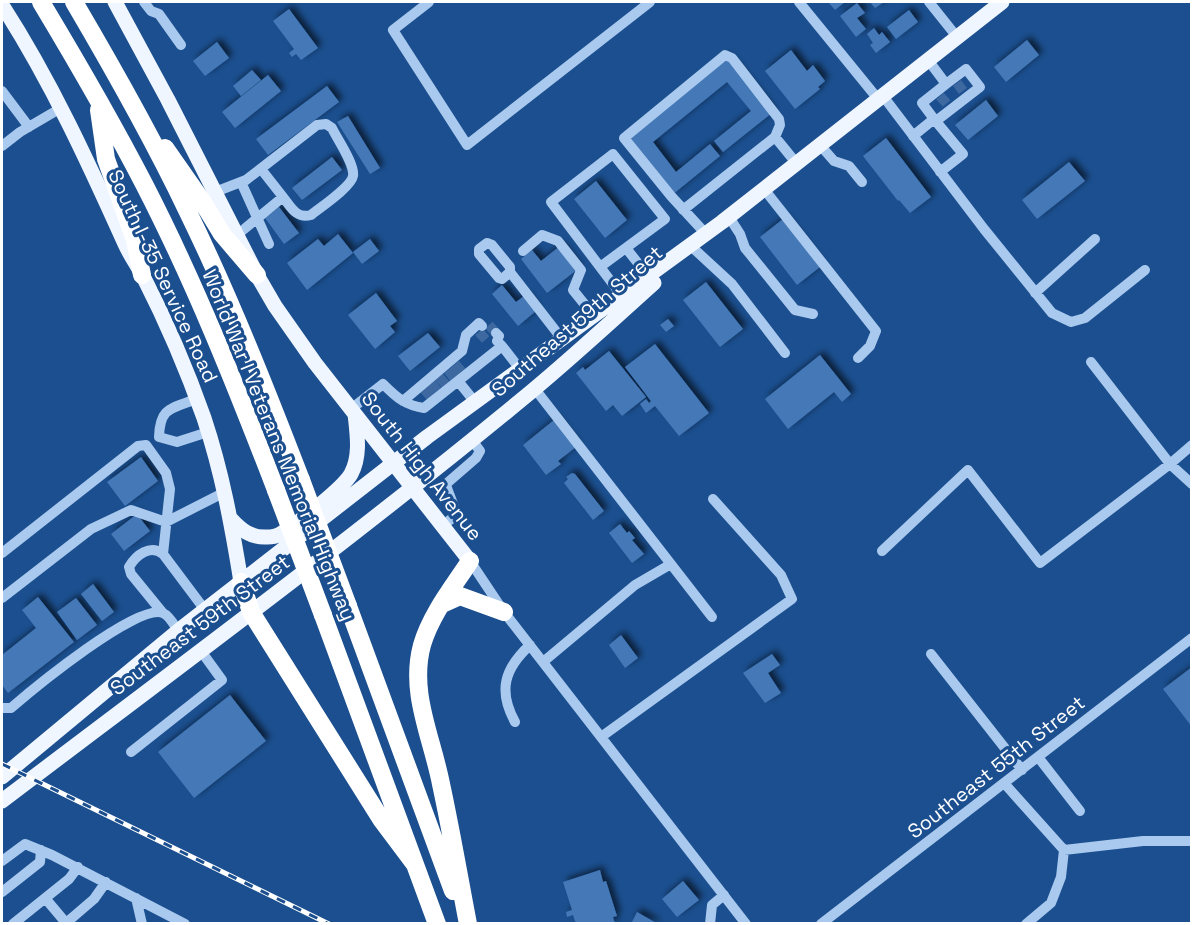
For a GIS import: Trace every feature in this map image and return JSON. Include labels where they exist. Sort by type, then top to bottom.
[{"type":"highway","name":"World War I Veterans Memorial Highway","points":[[41,2],[97,96],[145,186],[191,282],[240,396],[436,922]]},
{"type":"highway","name":"World War I Veterans Memorial Highway","points":[[74,2],[186,209],[220,281],[301,480],[467,924]]},
{"type":"highway","points":[[120,84],[202,201],[222,234],[257,275]]},
{"type":"highway","points":[[97,96],[106,159],[135,240],[142,275]]},
{"type":"highway","points":[[467,924],[441,781],[422,711],[417,682],[423,644],[442,604],[470,561]]},
{"type":"highway","points":[[241,582],[251,612],[381,819],[414,863]]},
{"type":"highway","points":[[442,604],[460,596],[504,612]]},
{"type":"main road","name":"South High Avenue","points":[[115,2],[168,99],[257,275],[293,332],[470,561]]},
{"type":"main road","name":"Southeast 59th Street","points":[[2,801],[201,651],[472,440],[534,389],[726,220],[1002,2]]},
{"type":"main road","name":"South I-35 Service Road","points":[[2,5],[61,108],[142,275],[196,399],[225,492],[241,582]]},
{"type":"main road","name":"Southeast 59th Street","points":[[2,777],[177,631],[393,464],[726,220]]},
{"type":"main road","points":[[231,519],[242,531],[255,536],[280,535],[343,485],[355,463],[358,438],[353,412]]},
{"type":"street","points":[[144,2],[151,11],[159,14],[181,45]]},
{"type":"street","points":[[429,2],[393,30],[467,145],[650,2]]},
{"type":"street","points":[[800,2],[913,136],[1052,313],[1071,322],[1085,318],[1145,270]]},
{"type":"street","points":[[929,2],[957,37]]},
{"type":"street","points":[[683,210],[775,137],[780,125],[779,119],[732,58],[725,55],[624,138],[683,210],[706,234]]},
{"type":"street","points":[[928,60],[957,87]]},
{"type":"street","points":[[913,136],[935,120],[944,100],[957,87]]},
{"type":"street","points":[[940,172],[963,154],[922,103],[944,100],[957,87]]},
{"type":"street","points":[[2,91],[29,127]]},
{"type":"street","points":[[2,146],[61,108]]},
{"type":"street","points":[[215,192],[241,182],[317,126],[326,124],[332,128],[351,166],[353,175],[350,183],[311,215],[304,217],[298,215],[261,169]]},
{"type":"street","points":[[775,137],[797,164]]},
{"type":"street","points":[[820,145],[834,161],[849,166],[862,182]]},
{"type":"street","points":[[600,267],[665,219],[613,154],[551,201],[600,267],[622,296]]},
{"type":"street","points":[[241,182],[269,244]]},
{"type":"street","points":[[764,189],[876,331],[870,346],[858,358]]},
{"type":"street","points":[[237,235],[283,196]]},
{"type":"street","points":[[726,220],[740,234],[745,248],[795,310],[813,314]]},
{"type":"street","points":[[523,251],[543,235],[558,241],[581,270],[573,290],[594,316]]},
{"type":"street","points":[[1035,292],[1095,239]]},
{"type":"street","points":[[626,248],[648,276]]},
{"type":"street","points":[[693,248],[732,284],[785,353]]},
{"type":"street","points":[[510,272],[562,339]]},
{"type":"street","points":[[353,412],[383,384],[403,401],[424,408],[462,351],[466,335],[479,323],[520,369]]},
{"type":"street","points":[[403,401],[443,381],[490,335]]},
{"type":"street","points":[[1091,362],[1170,464],[1191,484]]},
{"type":"street","points":[[443,381],[475,402]]},
{"type":"street","points":[[534,389],[712,617]]},
{"type":"street","points":[[159,437],[159,421],[167,411],[196,399]]},
{"type":"street","points":[[2,552],[138,446],[146,445],[159,437],[177,442],[208,432]]},
{"type":"street","points":[[442,526],[455,516],[456,509],[447,494],[446,484],[476,458],[480,451],[472,440]]},
{"type":"street","points":[[146,445],[166,473],[170,489],[163,554]]},
{"type":"street","points":[[882,551],[968,470],[1040,563],[1170,464],[1191,445]]},
{"type":"street","points":[[2,598],[91,529],[131,510],[166,522],[225,492]]},
{"type":"street","points":[[601,737],[792,599],[781,575],[713,499]]},
{"type":"street","points":[[177,631],[170,618],[162,612],[131,574],[129,567],[133,560],[148,549],[157,549],[205,610]]},
{"type":"street","name":"South High Avenue","points":[[470,561],[504,612],[746,924]]},
{"type":"street","points":[[543,662],[635,585],[671,564]]},
{"type":"street","points":[[2,708],[11,708],[48,676],[92,645],[146,613],[162,612]]},
{"type":"street","name":"Southeast 55th Street","points":[[821,924],[1191,638]]},
{"type":"street","points":[[516,722],[507,708],[504,689],[516,658],[530,645]]},
{"type":"street","points":[[131,752],[222,680],[201,651]]},
{"type":"street","points":[[931,654],[1022,770]]},
{"type":"street","points":[[1038,757],[1080,811]]},
{"type":"street","points":[[1004,783],[1064,850],[1061,877],[1051,903],[1026,924]]},
{"type":"street","points":[[1064,850],[1143,841],[1191,841]]},
{"type":"street","points":[[2,861],[25,844],[78,867],[185,924]]},
{"type":"street","points":[[2,892],[35,868],[40,862],[41,850]]},
{"type":"street","points":[[13,924],[69,879],[78,867]]},
{"type":"street","points":[[45,898],[66,923],[94,899],[106,882]]},
{"type":"street","points":[[710,924],[712,906],[724,895]]},
{"type":"street","points":[[136,898],[142,924]]},
{"type":"building","points":[[828,2],[845,2],[835,10]]},
{"type":"building","points":[[870,2],[884,2],[875,8]]},
{"type":"building","points":[[857,3],[865,13],[857,18],[866,29],[856,37],[840,16]]},
{"type":"building","points":[[289,9],[318,48],[301,60],[296,54],[292,57],[289,53],[294,49],[273,21]]},
{"type":"building","points":[[909,10],[918,22],[896,39],[887,27]]},
{"type":"building","points":[[874,28],[879,35],[882,32],[890,42],[876,53],[870,45],[873,43],[867,34]]},
{"type":"building","points":[[1027,40],[1039,55],[1006,82],[994,67]]},
{"type":"building","points":[[217,42],[229,58],[205,76],[193,61]]},
{"type":"building","points":[[791,50],[807,71],[813,65],[825,81],[818,87],[820,89],[795,109],[765,71]]},
{"type":"building","points":[[726,57],[772,113],[723,152],[714,141],[751,111],[727,82],[653,142],[676,172],[710,144],[720,156],[672,195],[626,140]]},
{"type":"building","points":[[252,70],[261,80],[241,96],[233,86]]},
{"type":"building","points":[[268,75],[281,91],[235,128],[222,112]]},
{"type":"building","points":[[327,86],[339,102],[268,155],[256,139]]},
{"type":"building","points":[[986,100],[998,116],[968,140],[955,125]]},
{"type":"building","points":[[348,116],[380,168],[370,174],[337,122]]},
{"type":"building","points":[[886,138],[931,197],[910,213],[863,156]]},
{"type":"building","points":[[332,157],[342,170],[302,200],[292,188]]},
{"type":"building","points":[[1069,162],[1085,181],[1037,219],[1022,200]]},
{"type":"building","points":[[596,181],[627,220],[605,238],[574,199]]},
{"type":"building","points":[[279,207],[299,233],[284,244],[265,218]]},
{"type":"building","points":[[783,219],[820,267],[797,285],[760,237]]},
{"type":"building","points":[[338,234],[353,253],[307,290],[287,263],[318,239],[324,246]]},
{"type":"building","points":[[370,239],[379,251],[362,264],[353,252]]},
{"type":"building","points":[[560,246],[578,269],[547,293],[521,259],[532,250],[541,261]]},
{"type":"building","points":[[706,282],[743,329],[720,347],[683,300]]},
{"type":"building","points":[[502,285],[516,302],[524,296],[536,311],[518,326],[492,294]]},
{"type":"building","points":[[376,293],[397,321],[390,326],[395,332],[375,349],[348,315]]},
{"type":"building","points":[[668,319],[674,326],[666,332],[660,325]]},
{"type":"building","points":[[428,333],[440,347],[410,371],[398,356]]},
{"type":"building","points":[[655,344],[709,413],[679,436],[655,406],[646,413],[640,404],[646,399],[649,403],[651,401],[625,367]]},
{"type":"building","points":[[609,351],[646,397],[622,416],[613,405],[606,411],[576,373],[583,367],[585,370]]},
{"type":"building","points":[[820,355],[851,394],[842,402],[834,392],[788,429],[765,399]]},
{"type":"building","points":[[554,420],[576,447],[558,461],[561,464],[546,475],[523,445]]},
{"type":"building","points":[[141,457],[158,481],[125,506],[107,482]]},
{"type":"building","points":[[572,473],[604,511],[593,520],[564,483],[568,479],[566,477]]},
{"type":"building","points":[[137,514],[150,531],[124,551],[111,534]]},
{"type":"building","points":[[620,524],[627,533],[629,531],[635,538],[632,540],[644,554],[632,563],[609,533]]},
{"type":"building","points":[[93,584],[114,612],[102,621],[81,594]]},
{"type":"building","points":[[38,597],[74,642],[8,693],[2,685],[2,655],[36,628],[22,610]]},
{"type":"building","points":[[76,598],[97,625],[77,640],[57,612]]},
{"type":"building","points":[[621,635],[638,658],[625,668],[609,645]]},
{"type":"building","points":[[772,654],[780,665],[768,673],[781,693],[765,703],[743,673]]},
{"type":"building","points":[[1192,667],[1192,727],[1163,689]]},
{"type":"building","points":[[230,695],[266,741],[194,798],[158,752]]},
{"type":"building","points":[[600,870],[603,882],[606,881],[617,916],[613,917],[615,924],[576,924],[573,915],[567,917],[566,912],[572,910],[563,882]]},
{"type":"building","points":[[683,881],[699,900],[677,917],[662,899]]},
{"type":"building","points":[[637,912],[658,924],[631,924]]},
{"type":"tunnel","points":[[957,83],[963,91]]},
{"type":"tunnel","points":[[940,96],[947,104]]},
{"type":"tunnel","points":[[489,325],[496,333]]},
{"type":"tunnel","points":[[479,332],[487,341]]},
{"type":"tunnel","points":[[455,364],[462,372]]},
{"type":"tunnel","points":[[448,370],[455,379]]},
{"type":"tunnel","points":[[439,377],[446,385]]},
{"type":"tunnel","points":[[431,383],[438,392]]},
{"type":"tunnel","points":[[424,389],[431,397]]},
{"type":"railway","points":[[2,764],[329,924]]}]
